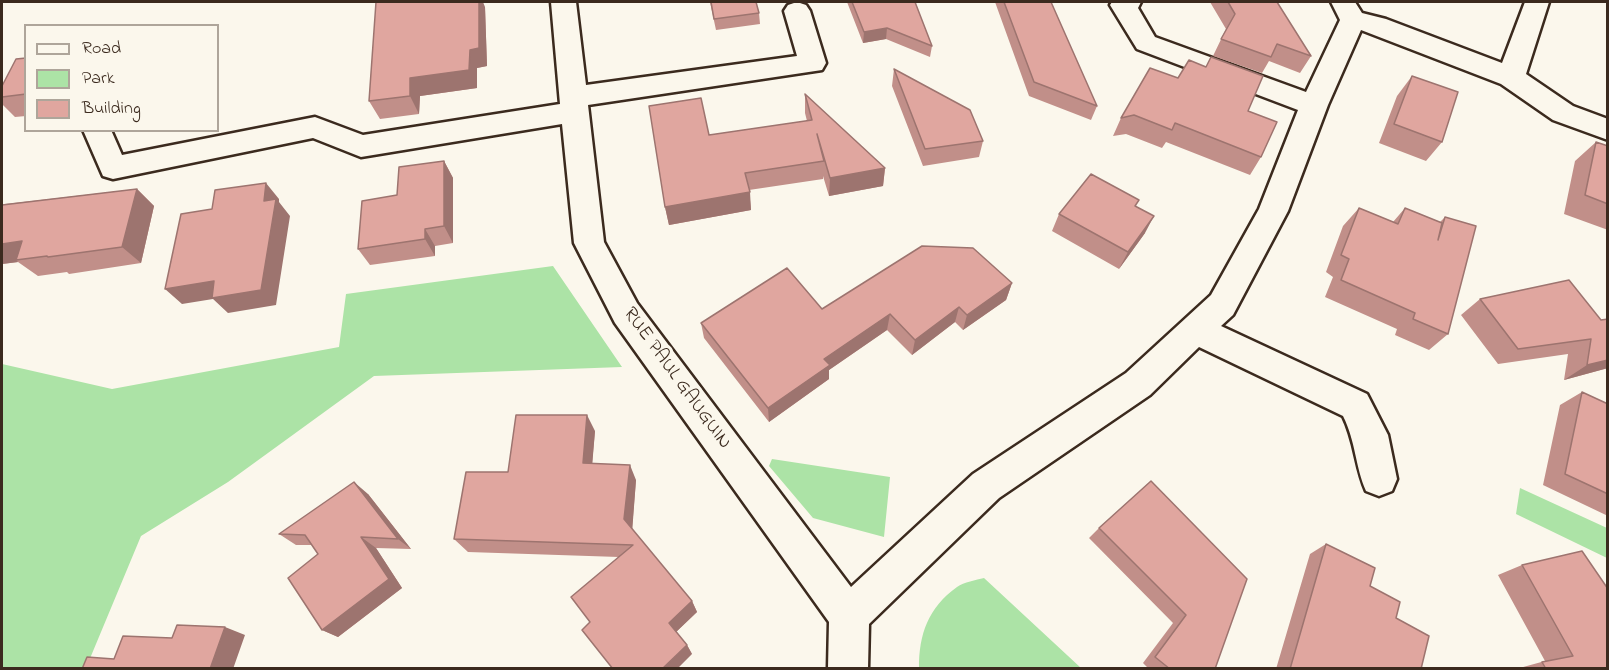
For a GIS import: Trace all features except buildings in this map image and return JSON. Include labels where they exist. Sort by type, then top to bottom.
[{"type":"street","name":"RUE PAUL GAUGUIN","points":[[563,2],[589,243],[626,313],[849,616]]},
{"type":"street","points":[[1129,2],[1124,5],[1146,43],[1314,105]]},
{"type":"street","points":[[1511,77],[1537,2]]},
{"type":"street","points":[[98,132],[113,168],[315,127],[361,146],[574,104],[813,63],[797,11]]},
{"type":"street","points":[[848,669],[849,616],[986,486],[1138,384],[1222,305],[1273,211],[1348,11],[1377,25],[1511,77],[1563,113],[1608,130]]},
{"type":"street","points":[[1196,330],[1355,405],[1370,435],[1379,480]]},
{"type":"green space","points":[[553,266],[622,367],[374,376],[228,482],[141,536],[86,668],[2,668],[2,364],[112,389],[339,347],[346,294]]},
{"type":"green space","points":[[772,459],[890,477],[884,537],[813,518],[769,466]]},
{"type":"green space","points":[[1520,488],[1607,528],[1607,558],[1516,514]]},
{"type":"green space","points":[[984,578],[1081,668],[919,668],[923,633],[932,613],[947,595],[960,585]]}]
